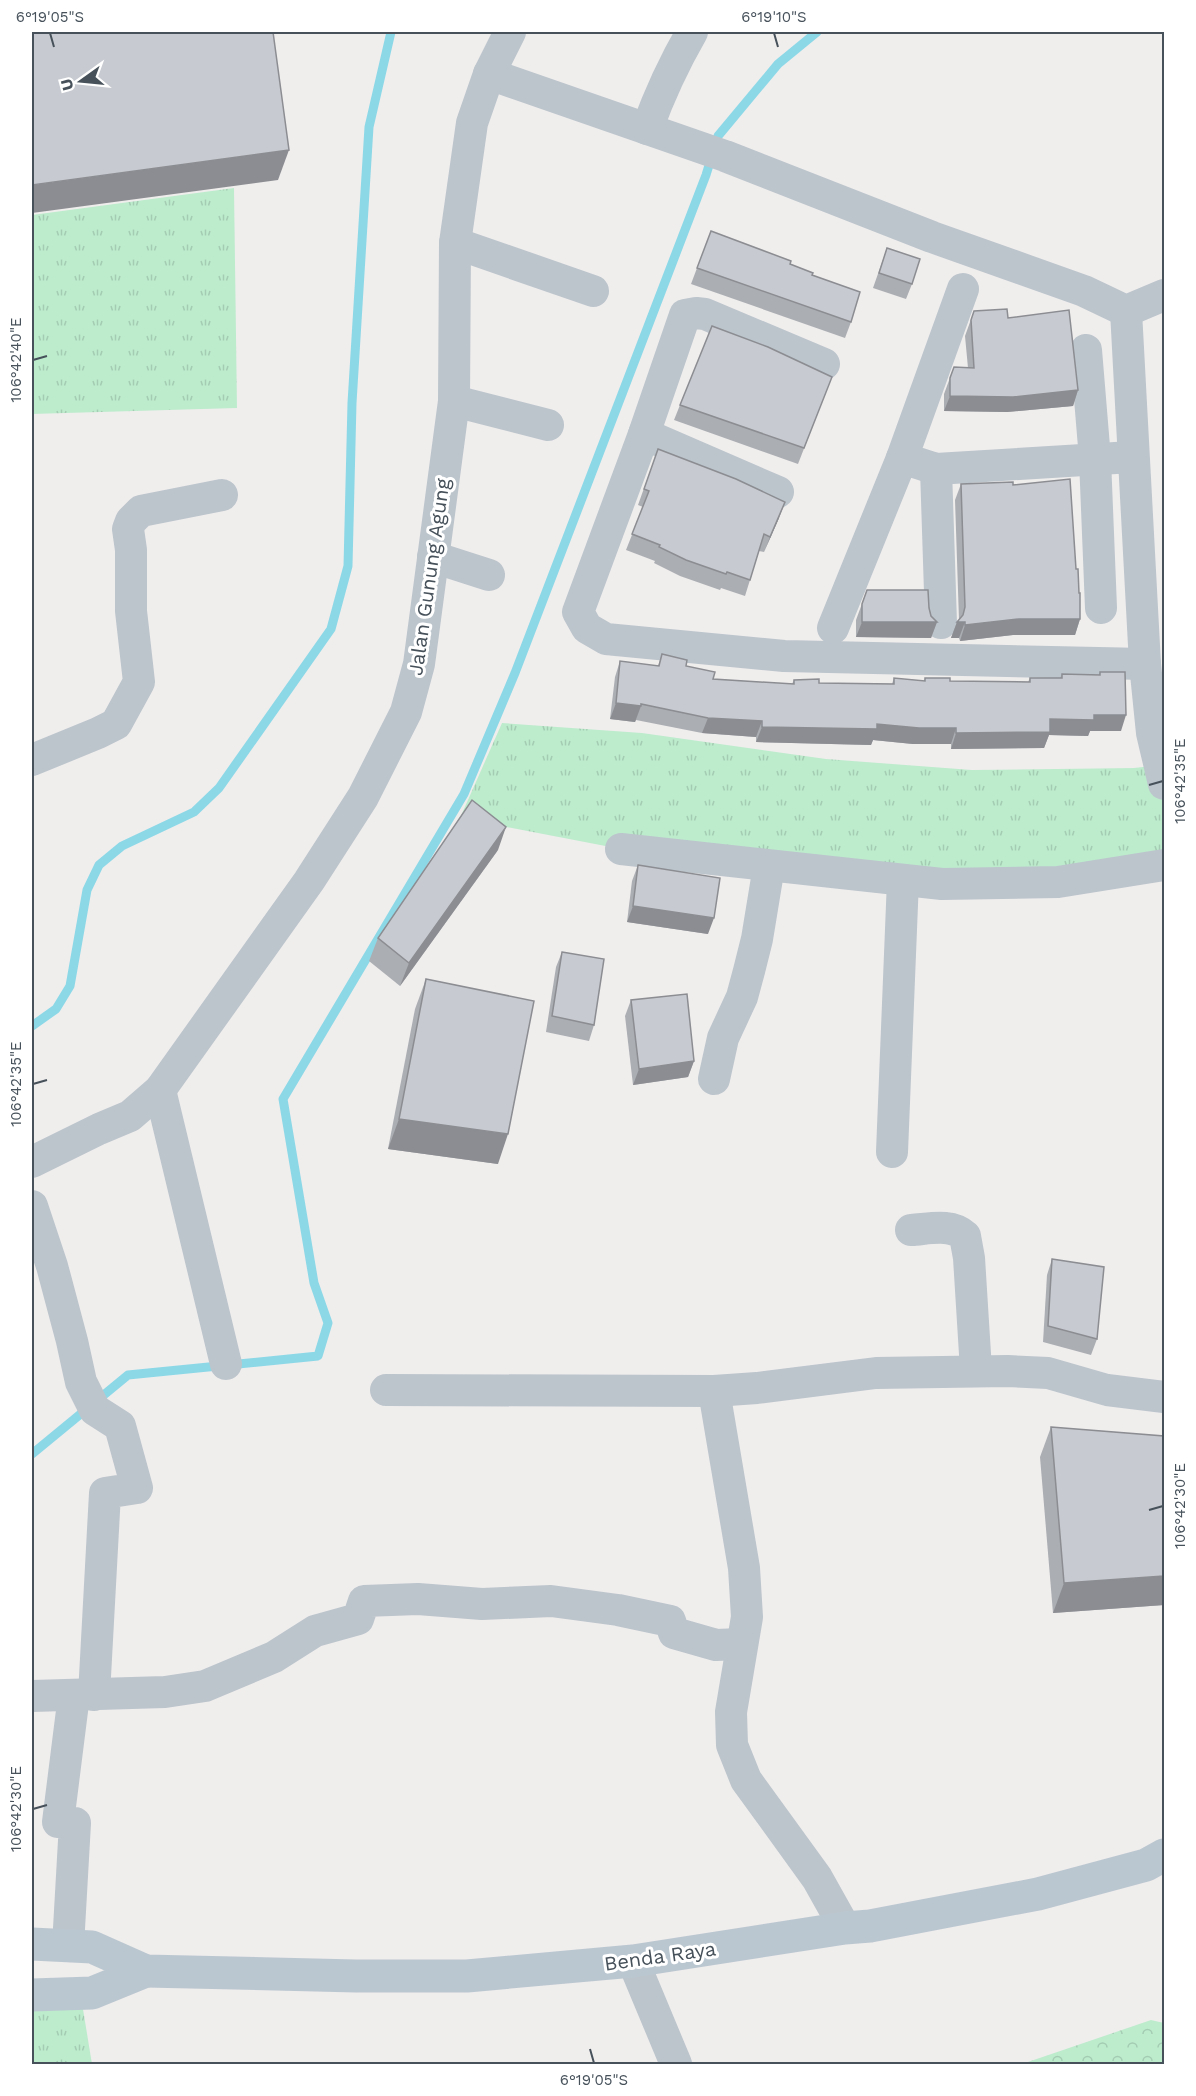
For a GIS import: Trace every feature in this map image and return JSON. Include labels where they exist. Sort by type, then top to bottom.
[{"type":"street","name":"Jalan Gunung Agung","points":[[32,1162],[130,1116],[160,1090],[309,881],[363,798],[406,712],[419,664],[454,401],[455,243],[472,123],[489,74],[510,32]]},
{"type":"street","points":[[647,129],[664,83],[692,32]]},
{"type":"street","points":[[489,74],[714,153],[932,237],[1084,291],[1126,311],[1164,294]]},
{"type":"street","points":[[455,243],[593,291]]},
{"type":"street","points":[[832,628],[902,458],[963,289]]},
{"type":"street","points":[[1126,311],[1132,457],[1146,664],[1152,733],[1164,784]]},
{"type":"street","points":[[824,364],[705,314],[696,312],[685,315],[578,612],[587,628],[606,639],[784,656],[1146,664]]},
{"type":"street","points":[[1086,350],[1095,459],[1101,608]]},
{"type":"street","points":[[454,401],[548,425]]},
{"type":"street","points":[[644,434],[778,492]]},
{"type":"street","points":[[902,458],[936,469],[1132,457]]},
{"type":"street","points":[[936,469],[941,623]]},
{"type":"street","points":[[32,760],[98,734],[116,724],[139,682],[131,611],[131,550],[128,529],[131,521],[141,511],[222,495]]},
{"type":"street","points":[[433,556],[489,575]]},
{"type":"street","points":[[621,849],[942,884],[1058,882],[1164,865]]},
{"type":"street","points":[[714,1079],[723,1038],[742,997],[749,971],[757,939],[769,866]]},
{"type":"street","points":[[892,1152],[903,880]]},
{"type":"street","points":[[160,1090],[226,1364]]},
{"type":"street","points":[[32,1206],[52,1266],[81,1382],[95,1410],[120,1426],[137,1488],[105,1493],[84,1695],[58,1822],[75,1823],[68,1946]]},
{"type":"street","points":[[910,1230],[945,1228],[958,1230],[965,1236],[976,1370]]},
{"type":"street","points":[[386,1390],[714,1391],[876,1373],[976,1370],[1048,1373],[1107,1390],[1164,1397]]},
{"type":"street","points":[[714,1391],[744,1568],[747,1617],[731,1712],[732,1745],[746,1780],[817,1878],[845,1928]]},
{"type":"street","points":[[32,1696],[165,1692],[205,1686],[274,1657],[315,1631],[358,1619],[364,1601],[418,1599],[482,1604],[551,1601],[618,1610],[670,1622],[674,1633],[716,1646],[741,1644]]},
{"type":"street","name":"Benda Raya","points":[[32,1944],[92,1947],[146,1971],[467,1976],[633,1961],[870,1926],[1038,1894],[1146,1865],[1164,1855]]},
{"type":"street","points":[[633,1961],[676,2064]]},
{"type":"street","name":"Benda Raya","points":[[32,1995],[92,1993],[146,1971]]},
{"type":"green space","points":[[234,188],[237,408],[32,414],[32,215]]},
{"type":"green space","points":[[502,723],[642,733],[826,759],[972,770],[1134,768],[1160,765],[1164,784],[1164,865],[1058,882],[621,849],[460,818]]},
{"type":"green space","points":[[82,2003],[92,2064],[32,2064],[32,2004]]},
{"type":"green space","points":[[1151,2020],[1164,2023],[1164,2064],[1022,2064]]},
{"type":"building","points":[[32,32],[273,32],[289,150],[32,185]]},
{"type":"building","points":[[711,231],[791,261],[790,264],[813,273],[812,275],[860,292],[851,322],[697,268]]},
{"type":"building","points":[[887,248],[920,259],[912,284],[879,273]]},
{"type":"building","points":[[1007,309],[1008,318],[1069,310],[1078,390],[1013,397],[950,396],[950,378],[954,367],[974,368],[971,320],[974,311]]},
{"type":"building","points":[[712,326],[768,347],[832,377],[804,448],[680,405]]},
{"type":"building","points":[[658,449],[736,479],[785,502],[770,537],[764,534],[750,580],[686,560],[659,547],[660,545],[632,534],[649,491],[644,489]]},
{"type":"building","points":[[1070,479],[1076,569],[1078,569],[1080,593],[1080,619],[1019,619],[965,625],[965,622],[957,622],[963,615],[965,607],[961,484],[1013,482],[1013,485]]},
{"type":"building","points":[[867,590],[928,590],[931,616],[937,622],[862,622],[862,604]]},
{"type":"building","points":[[662,654],[687,660],[686,666],[715,672],[713,679],[794,684],[794,680],[819,679],[819,683],[894,684],[894,678],[925,681],[925,678],[950,678],[950,681],[1030,682],[1030,678],[1062,678],[1062,674],[1100,675],[1100,672],[1125,672],[1126,715],[1094,715],[1094,720],[1050,719],[1050,732],[956,733],[956,728],[919,728],[877,724],[877,729],[762,727],[762,721],[708,718],[641,704],[641,706],[616,703],[620,661],[659,666]]},
{"type":"building","points":[[472,800],[506,827],[409,963],[378,938]]},
{"type":"building","points":[[638,865],[720,878],[714,918],[633,906]]},
{"type":"building","points":[[562,952],[604,959],[594,1025],[552,1016]]},
{"type":"building","points":[[426,979],[534,1001],[508,1134],[399,1119]]},
{"type":"building","points":[[687,994],[694,1061],[639,1069],[631,1000]]},
{"type":"building","points":[[1052,1259],[1104,1267],[1097,1339],[1048,1326]]},
{"type":"building","points":[[1051,1427],[1164,1436],[1164,1576],[1064,1583]]},
{"type":"waterway","points":[[32,1026],[56,1009],[70,986],[87,890],[99,865],[122,846],[194,812],[219,788],[331,629],[348,566],[352,403],[369,127],[391,32]]},
{"type":"waterway","points":[[32,1454],[128,1375],[318,1356],[328,1323],[314,1283],[283,1099],[464,794],[515,673],[706,175],[718,136],[778,64],[817,32]]}]
